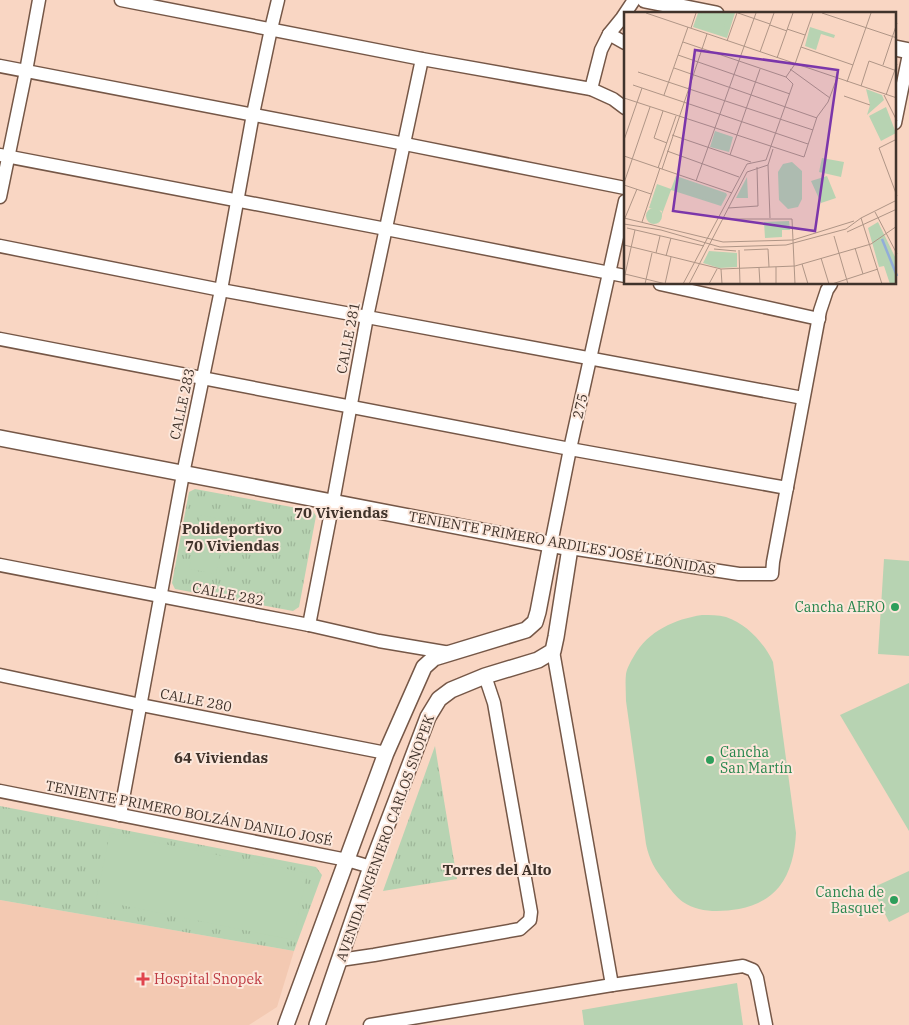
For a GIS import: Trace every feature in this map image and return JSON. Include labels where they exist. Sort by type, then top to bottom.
[{"type":"street","points":[[0,197],[4,156],[26,71],[39,0]]},
{"type":"street","points":[[121,0],[422,59],[591,89],[624,107]]},
{"type":"street","name":"CALLE 283","points":[[120,815],[183,474],[221,290],[253,114],[278,0]]},
{"type":"street","points":[[626,12],[634,0]]},
{"type":"street","points":[[645,0],[706,12]]},
{"type":"street","points":[[591,89],[601,50],[609,34],[624,15]]},
{"type":"street","points":[[609,34],[624,42]]},
{"type":"street","points":[[896,48],[909,52],[896,118]]},
{"type":"street","name":"CALLE 281","points":[[309,624],[334,502],[367,316],[422,59]]},
{"type":"street","points":[[0,66],[624,188]]},
{"type":"street","points":[[4,156],[624,276]]},
{"type":"street","name":"275","points":[[538,612],[570,449],[624,205]]},
{"type":"street","points":[[0,246],[221,290],[804,398]]},
{"type":"street","points":[[665,285],[819,319]]},
{"type":"street","points":[[0,339],[350,408],[787,488],[819,319],[827,290],[830,285]]},
{"type":"street","name":"TENIENTE PRIMERO ARDILES JOSÉ LEÓNIDAS","points":[[0,438],[570,548],[739,574],[772,574],[787,488]]},
{"type":"street","points":[[570,548],[553,650],[612,985]]},
{"type":"street","name":"CALLE 282","points":[[0,565],[309,624],[380,641],[450,653]]},
{"type":"street","name":"AVENIDA INGENIERO CARLOS SNOPEK","points":[[286,1025],[386,753],[424,667],[434,658],[526,630],[535,622],[538,612]]},
{"type":"street","name":"AVENIDA INGENIERO CARLOS SNOPEK","points":[[317,1025],[371,867],[428,717],[440,699],[451,690],[486,676],[538,660],[553,650]]},
{"type":"street","name":"CALLE 280","points":[[0,675],[386,753]]},
{"type":"street","points":[[340,960],[520,929],[530,920],[531,912],[496,713],[486,676]]},
{"type":"street","name":"TENIENTE PRIMERO BOLZÁN DANILO JOSÉ","points":[[0,791],[346,860],[371,867]]},
{"type":"street","points":[[370,1025],[612,985],[743,966],[753,970],[757,978],[766,1025]]},
{"type":"shaded area","name":"Hospital Snopek","points":[[0,900],[294,951],[277,1007],[249,1025],[0,1025]]},
{"type":"green space","points":[[195,489],[313,511],[316,516],[299,607],[293,611],[175,589],[172,583],[189,492]]},
{"type":"green space","points":[[200,515],[226,520],[216,574],[189,569]]},
{"type":"green space","name":"Cancha AERO","points":[[884,559],[909,561],[909,656],[878,654]]},
{"type":"green space","name":"Cancha San Martín","points":[[702,615],[726,617],[741,624],[760,641],[773,662],[796,833],[792,862],[787,875],[779,887],[765,899],[755,904],[724,911],[703,910],[689,906],[671,890],[653,864],[646,844],[626,701],[627,672],[640,647],[655,633],[672,623]]},
{"type":"green space","points":[[909,683],[909,831],[840,715]]},
{"type":"green space","points":[[435,746],[457,879],[383,891]]},
{"type":"green space","points":[[0,806],[316,867],[322,875],[294,951],[0,900]]},
{"type":"green space","points":[[110,833],[307,873],[293,940],[96,900]]},
{"type":"green space","name":"Cancha de Basquet","points":[[909,871],[909,912],[889,922],[872,888]]},
{"type":"green space","points":[[737,983],[743,1025],[584,1025],[582,1010]]},
{"type":"place","name":"Cancha AERO","points":[[895,607]]},
{"type":"place","name":"Cancha San Martín","points":[[710,760]]},
{"type":"place","name":"Cancha de Basquet","points":[[894,900]]},
{"type":"place","name":"Hospital Snopek","points":[[143,979]]},
{"type":"district","name":"70 Viviendas","points":[[341,513]]},
{"type":"district","name":"Polideportivo 70 Viviendas","points":[[232,538]]},
{"type":"district","name":"64 Viviendas","points":[[221,758]]},
{"type":"district","name":"Torres del Alto","points":[[497,870]]}]
